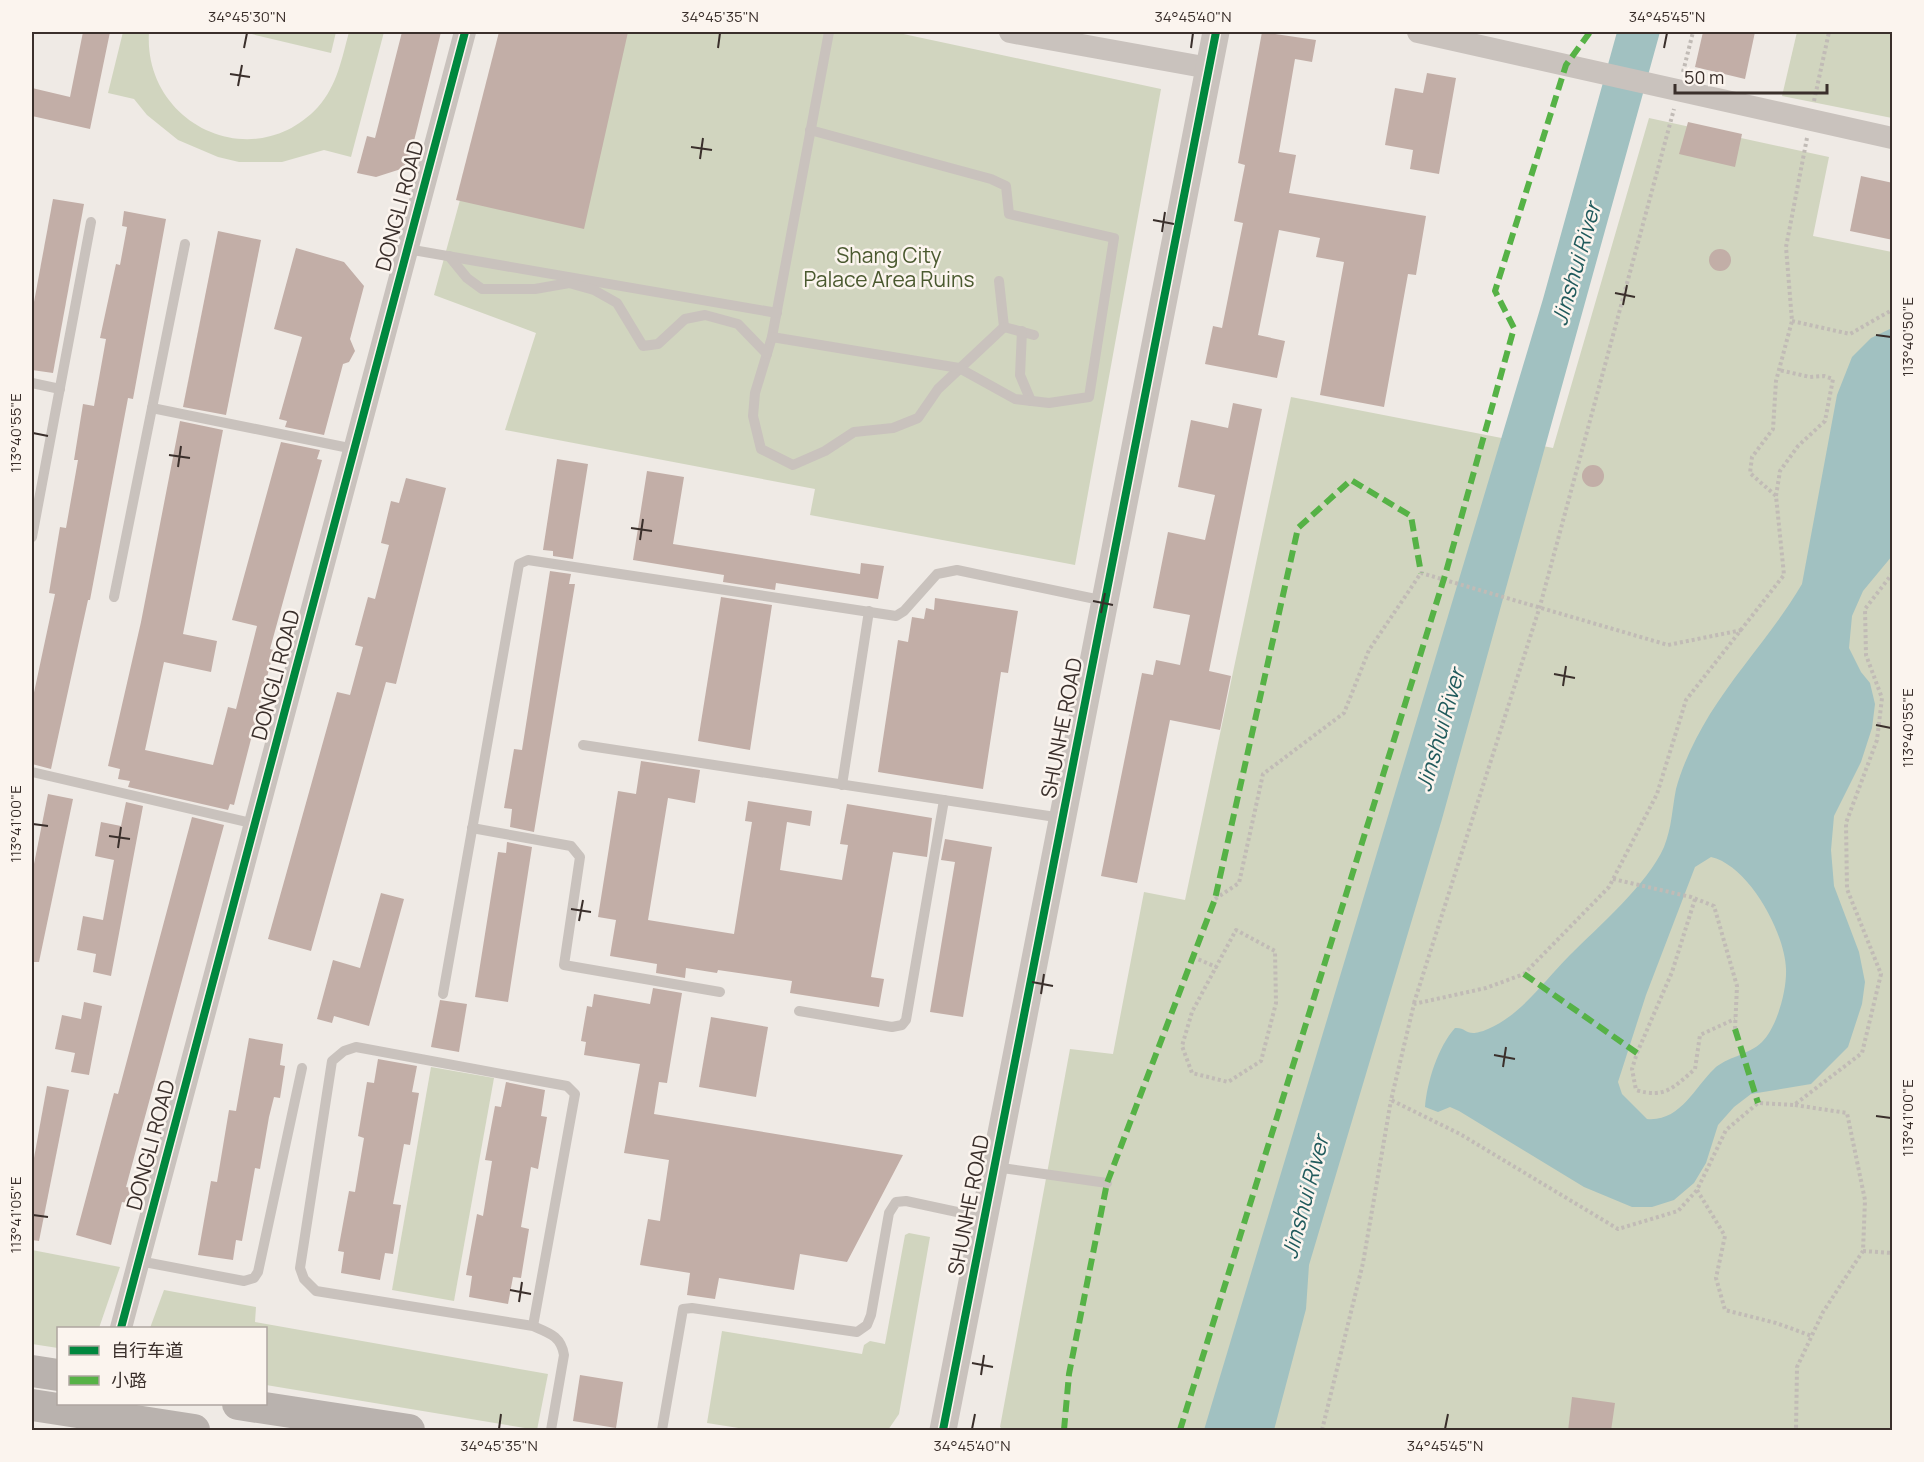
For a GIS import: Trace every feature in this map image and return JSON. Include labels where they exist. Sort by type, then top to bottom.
[{"type":"main road","points":[[32,1371],[57,1375]]},
{"type":"main road","points":[[32,1405],[194,1431]]},
{"type":"main road","points":[[244,1405],[410,1431]]},
{"type":"street","name":"DONGLI ROAD","points":[[122,1327],[465,32]]},
{"type":"street","points":[[1010,32],[1209,68]]},
{"type":"street","name":"SHUNHE ROAD","points":[[943,1431],[1216,32]]},
{"type":"street","points":[[1418,32],[1893,138]]},
{"type":"lane","points":[[829,32],[777,313],[755,393],[753,416],[761,449],[793,465],[825,451],[854,432],[892,428],[918,418],[938,389],[1004,327]]},
{"type":"lane","points":[[772,337],[959,368],[1015,399],[1050,403],[1089,397],[1114,238],[1009,214],[1006,186],[991,180],[810,130]]},
{"type":"lane","points":[[32,537],[91,222]]},
{"type":"lane","points":[[114,597],[185,244]]},
{"type":"lane","points":[[407,249],[777,313]]},
{"type":"lane","points":[[449,256],[467,278],[482,289],[535,289],[569,283],[594,290],[618,303],[643,346],[658,344],[685,319],[705,315],[738,324],[767,354]]},
{"type":"lane","points":[[999,281],[1004,327]]},
{"type":"lane","points":[[1004,327],[1034,335]]},
{"type":"lane","points":[[1022,332],[1020,375],[1031,401]]},
{"type":"lane","points":[[32,383],[60,389]]},
{"type":"lane","points":[[152,408],[354,449]]},
{"type":"lane","points":[[443,994],[519,564],[528,560],[896,616],[904,611],[937,574],[957,570],[1105,601]]},
{"type":"lane","points":[[842,785],[868,611]]},
{"type":"lane","points":[[583,745],[1063,818]]},
{"type":"lane","points":[[32,772],[255,825]]},
{"type":"lane","points":[[799,1011],[892,1028],[902,1025],[906,1020],[944,800]]},
{"type":"lane","points":[[472,828],[571,846],[580,857],[564,965],[720,992]]},
{"type":"lane","points":[[533,1326],[575,1094],[567,1086],[515,1076],[356,1047],[344,1051],[332,1061],[300,1268],[304,1279],[316,1291],[533,1326],[556,1336],[563,1344],[564,1355],[551,1431]]},
{"type":"lane","points":[[139,1261],[244,1281],[254,1278],[262,1262],[302,1068]]},
{"type":"lane","points":[[994,1167],[1107,1183]]},
{"type":"lane","points":[[662,1431],[683,1309],[692,1308],[857,1332],[867,1324],[871,1315],[889,1213],[896,1202],[906,1201],[985,1218]]},
{"type":"path","points":[[1322,1431],[1363,1263],[1391,1100],[1414,1004],[1540,606],[1673,89],[1693,32]]},
{"type":"path","points":[[1776,496],[1750,473],[1752,457],[1773,429],[1779,370],[1792,321],[1786,247],[1829,32]]},
{"type":"path","points":[[1792,321],[1850,333],[1893,310]]},
{"type":"path","points":[[1414,1004],[1486,988],[1524,974],[1609,887],[1657,794],[1686,700],[1784,575],[1776,496],[1780,471],[1798,446],[1825,421],[1833,380],[1824,375],[1810,377],[1779,370]]},
{"type":"path","points":[[1215,899],[1239,883],[1263,774],[1344,713],[1369,650],[1420,573],[1668,645],[1743,630]]},
{"type":"path","points":[[1794,1105],[1862,1053],[1881,974],[1847,889],[1846,823],[1877,740],[1882,698],[1866,655],[1865,609],[1893,573]]},
{"type":"path","points":[[1613,879],[1693,898],[1714,906],[1737,986],[1735,1029]]},
{"type":"path","points":[[1693,898],[1672,972],[1632,1069],[1636,1090],[1654,1095],[1675,1087],[1695,1069],[1700,1035],[1735,1019]]},
{"type":"path","points":[[1236,930],[1275,951],[1276,1003],[1261,1062],[1228,1082],[1192,1073],[1182,1046],[1192,1012],[1216,967],[1236,930]]},
{"type":"path","points":[[1193,957],[1216,967]]},
{"type":"path","points":[[1391,1100],[1460,1134],[1618,1229],[1678,1211],[1697,1190],[1726,1130],[1758,1103],[1794,1105],[1847,1113],[1865,1200],[1863,1251],[1823,1312],[1797,1367],[1796,1431]]},
{"type":"path","points":[[1697,1190],[1725,1236],[1716,1278],[1725,1310],[1776,1323],[1812,1336]]},
{"type":"path","points":[[1863,1251],[1893,1253]]},
{"type":"green space","points":[[123,32],[149,32],[152,65],[164,92],[183,115],[207,130],[234,138],[263,138],[292,128],[318,107],[330,90],[338,71],[349,32],[384,32],[351,157],[324,150],[282,162],[239,162],[218,157],[178,140],[147,115],[134,99],[108,93]]},
{"type":"green space","points":[[243,32],[336,32],[331,53]]},
{"type":"green space","name":"Shang City Palace Area Ruins","points":[[506,32],[894,32],[1161,89],[1075,565],[810,515],[815,489],[505,430],[536,333],[434,295]]},
{"type":"green space","points":[[1797,32],[1892,32],[1892,118],[1782,96]]},
{"type":"green space","points":[[1649,118],[1829,157],[1813,236],[1892,252],[1892,1430],[1003,1430],[1000,1427],[1070,1049],[1113,1054],[1144,892],[1185,900],[1291,397],[1553,448]]},
{"type":"green space","points":[[431,1067],[494,1078],[454,1301],[392,1290]]},
{"type":"green space","points":[[909,1233],[930,1237],[899,1414],[888,1430],[751,1430],[707,1423],[722,1331],[862,1354],[864,1345],[870,1341],[885,1344],[905,1235]]},
{"type":"green space","points":[[32,1250],[120,1267],[99,1327],[57,1327],[57,1348],[32,1344]]},
{"type":"green space","points":[[164,1290],[256,1307],[255,1322],[548,1374],[537,1430],[267,1385],[267,1327],[150,1327]]},
{"type":"water","name":"Jinshui River","points":[[1617,32],[1660,32],[1442,819],[1309,1265],[1306,1309],[1274,1430],[1204,1430],[1543,299]]},
{"type":"water","points":[[1892,328],[1892,556],[1863,591],[1852,616],[1849,648],[1861,672],[1870,683],[1875,704],[1872,728],[1861,762],[1834,816],[1831,850],[1834,886],[1859,952],[1865,982],[1862,1004],[1848,1047],[1811,1084],[1751,1094],[1734,1107],[1718,1125],[1706,1163],[1694,1183],[1674,1200],[1652,1207],[1632,1207],[1584,1187],[1459,1111],[1450,1107],[1438,1112],[1425,1107],[1431,1076],[1443,1045],[1455,1028],[1471,1033],[1481,1032],[1500,1023],[1522,1006],[1635,890],[1657,861],[1669,832],[1679,779],[1700,732],[1721,697],[1802,584],[1837,395],[1852,357],[1871,338]],"holes":[[[1711,857],[1725,863],[1751,886],[1772,919],[1779,937],[1786,969],[1780,1008],[1772,1027],[1762,1042],[1751,1050],[1719,1065],[1677,1110],[1669,1115],[1647,1119],[1622,1094],[1618,1082],[1646,995],[1695,867]]]},
{"type":"building","points":[[83,32],[110,32],[90,129],[32,116],[32,88],[70,97]]},
{"type":"building","points":[[402,32],[441,32],[409,161],[401,169],[376,177],[357,173],[367,136],[375,138]]},
{"type":"building","points":[[499,32],[628,32],[584,229],[456,200]]},
{"type":"building","points":[[1262,32],[1316,40],[1312,62],[1295,59],[1279,152],[1296,155],[1289,193],[1426,216],[1416,275],[1408,274],[1384,407],[1320,395],[1344,262],[1316,257],[1320,238],[1279,230],[1258,335],[1285,341],[1277,378],[1205,364],[1213,326],[1222,328],[1243,223],[1234,221],[1245,165],[1238,163]]},
{"type":"building","points":[[1703,32],[1755,32],[1745,79],[1695,67]]},
{"type":"building","points":[[1427,73],[1456,78],[1439,174],[1410,169],[1413,150],[1385,145],[1395,88],[1423,93]]},
{"type":"building","points":[[1688,122],[1742,134],[1735,167],[1679,154]]},
{"type":"building","points":[[1861,176],[1893,183],[1893,240],[1850,231]]},
{"type":"building","points":[[53,199],[84,204],[53,373],[32,370],[32,313]]},
{"type":"building","points":[[124,211],[166,219],[133,399],[128,398],[90,600],[88,600],[51,769],[32,764],[32,702],[55,594],[49,593],[60,527],[66,528],[78,460],[74,460],[83,404],[94,406],[106,339],[100,338],[116,264],[120,265],[127,227],[122,226]]},
{"type":"building","points":[[218,231],[261,240],[226,415],[183,407]]},
{"type":"building","points":[[296,248],[344,262],[364,286],[350,339],[355,351],[349,362],[343,364],[324,435],[285,427],[287,421],[279,419],[302,337],[274,329]]},
{"type":"building","points":[[1720,249],[1730,256],[1731,260],[1724,270],[1720,271],[1710,264],[1709,260],[1716,250]]},
{"type":"building","points":[[1233,403],[1262,409],[1209,671],[1231,676],[1220,730],[1170,720],[1137,883],[1101,876],[1142,673],[1153,675],[1156,660],[1180,665],[1190,615],[1153,608],[1168,532],[1205,540],[1215,495],[1178,487],[1191,420],[1228,428]]},
{"type":"building","points":[[180,421],[223,430],[183,634],[217,641],[211,672],[164,662],[145,750],[213,765],[228,707],[236,709],[257,626],[232,620],[281,442],[320,450],[317,459],[322,460],[270,649],[274,650],[234,805],[230,804],[228,810],[128,787],[130,781],[118,779],[120,769],[108,766],[141,622]]},
{"type":"building","points":[[557,459],[588,464],[573,559],[553,556],[553,551],[543,550]]},
{"type":"building","points":[[1593,465],[1603,472],[1604,476],[1597,486],[1593,487],[1583,480],[1582,476],[1589,466]]},
{"type":"building","points":[[647,471],[684,477],[673,544],[860,574],[861,563],[884,566],[878,599],[776,583],[775,590],[723,582],[724,575],[633,560]]},
{"type":"building","points":[[406,478],[446,488],[396,684],[386,682],[311,951],[268,939],[337,692],[350,695],[363,647],[355,645],[368,597],[375,599],[389,545],[381,543],[391,501],[399,503]]},
{"type":"building","points":[[550,571],[571,574],[569,584],[575,584],[534,832],[510,827],[512,809],[504,808],[514,749],[522,750]]},
{"type":"building","points":[[721,597],[772,605],[750,750],[698,741]]},
{"type":"building","points":[[935,598],[1018,611],[1008,673],[1001,672],[983,789],[878,772],[898,640],[908,642],[912,617],[924,619],[926,608],[934,610]]},
{"type":"building","points":[[641,761],[700,770],[695,803],[668,798],[648,920],[734,934],[752,822],[745,821],[748,801],[812,811],[810,826],[787,822],[780,870],[842,880],[848,845],[840,844],[847,804],[932,818],[927,857],[893,852],[871,977],[884,979],[879,1007],[790,993],[792,981],[718,970],[717,973],[686,968],[685,978],[656,973],[657,964],[610,956],[616,920],[598,917],[618,791],[636,794]]},
{"type":"building","points":[[48,794],[73,799],[39,962],[32,962],[32,874]]},
{"type":"building","points":[[126,802],[143,806],[111,976],[93,972],[96,954],[77,950],[83,916],[103,920],[114,860],[95,856],[101,822],[121,826]]},
{"type":"building","points":[[192,817],[224,825],[126,1187],[131,1188],[127,1203],[122,1202],[111,1245],[76,1235],[114,1093],[118,1094]]},
{"type":"building","points":[[945,839],[992,847],[963,1017],[930,1012],[955,862],[941,860]]},
{"type":"building","points":[[507,842],[532,847],[508,1002],[475,997],[498,852],[506,853]]},
{"type":"building","points":[[381,893],[404,899],[369,1026],[334,1016],[332,1023],[317,1019],[333,960],[360,968]]},
{"type":"building","points":[[653,988],[682,993],[667,1083],[659,1082],[654,1114],[903,1155],[847,1262],[800,1254],[794,1290],[719,1278],[715,1299],[687,1295],[690,1273],[640,1265],[648,1219],[660,1221],[669,1160],[624,1153],[640,1064],[584,1055],[586,1042],[581,1041],[587,1006],[592,1007],[594,994],[650,1004]]},
{"type":"building","points":[[440,1000],[467,1004],[459,1052],[431,1047]]},
{"type":"building","points":[[84,1002],[102,1006],[89,1075],[71,1072],[75,1053],[55,1049],[62,1015],[81,1019]]},
{"type":"building","points":[[711,1017],[768,1027],[756,1097],[699,1087]]},
{"type":"building","points":[[249,1038],[283,1044],[280,1065],[285,1066],[280,1098],[274,1097],[260,1169],[255,1168],[242,1241],[236,1240],[233,1260],[198,1255],[211,1181],[217,1182],[229,1110],[236,1111]]},
{"type":"building","points":[[378,1059],[417,1066],[412,1092],[419,1093],[410,1145],[404,1144],[393,1204],[401,1205],[393,1254],[385,1253],[380,1280],[341,1273],[344,1252],[338,1251],[349,1191],[355,1192],[364,1138],[358,1136],[367,1082],[374,1083]]},
{"type":"building","points":[[506,1082],[545,1090],[541,1116],[547,1117],[538,1169],[531,1167],[521,1227],[529,1229],[521,1278],[513,1277],[508,1304],[469,1297],[472,1276],[466,1275],[477,1214],[483,1216],[492,1161],[485,1160],[495,1106],[501,1107]]},
{"type":"building","points":[[47,1086],[69,1090],[39,1241],[32,1240],[32,1169]]},
{"type":"building","points":[[580,1375],[623,1382],[616,1428],[573,1421]]},
{"type":"building","points":[[1572,1397],[1615,1403],[1611,1431],[1568,1431]]},
{"type":"marked path","points":[[1180,1430],[1446,572],[1514,328],[1495,291],[1566,65],[1590,32]]},
{"type":"marked path","points":[[1064,1430],[1069,1374],[1107,1183],[1215,899],[1298,528],[1351,480],[1411,516],[1421,573]]},
{"type":"marked path","points":[[1524,974],[1637,1053]]},
{"type":"marked path","points":[[1735,1029],[1758,1103]]},
{"type":"cycle path","points":[[121,1327],[465,32]]},
{"type":"cycle path","points":[[943,1430],[1216,32]]}]
